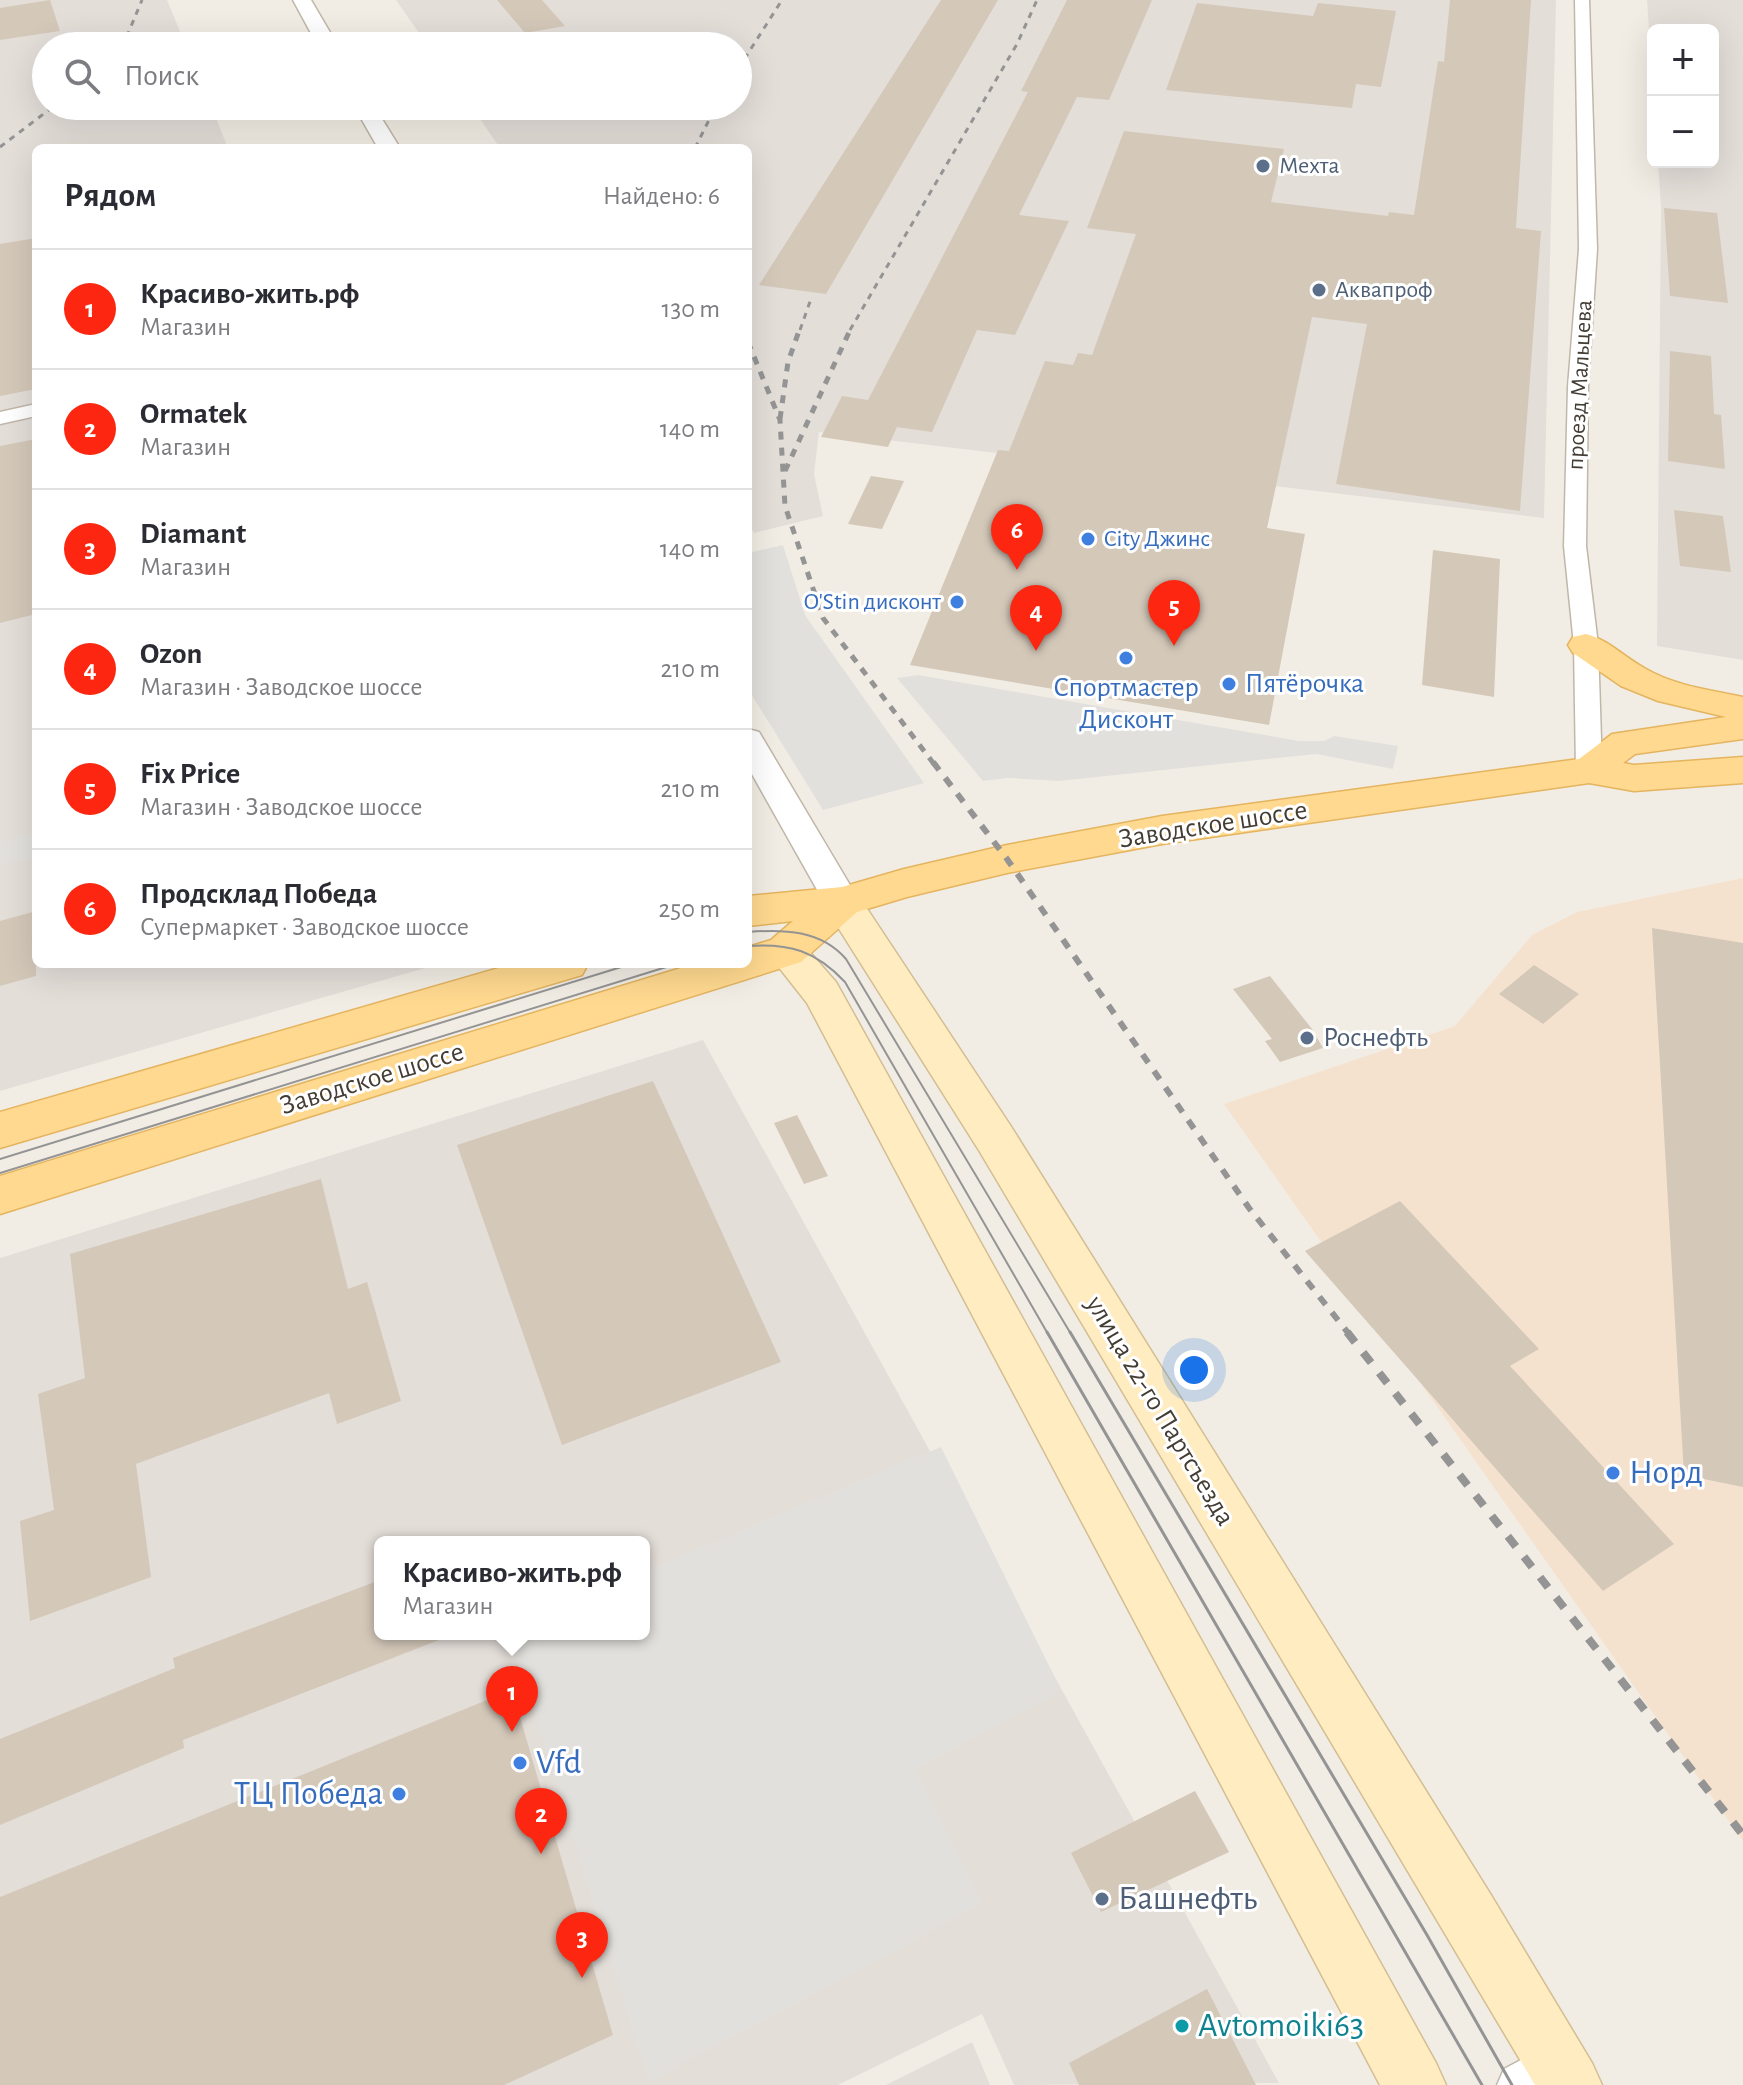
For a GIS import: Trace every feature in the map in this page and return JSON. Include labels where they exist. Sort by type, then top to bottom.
[{"type":"main road","points":[[1586,645],[1634,678],[1671,693],[1743,709]]},
{"type":"main road","name":"Заводское шоссе","points":[[1589,770],[1625,743],[1743,727]]},
{"type":"main road","name":"Заводское шоссе","points":[[752,911],[842,902],[904,883],[1007,859],[1162,830],[1589,770],[1634,778],[1743,770]]},
{"type":"main road","name":"Заводское шоссе","points":[[759,959],[842,902]]},
{"type":"main road","name":"улица 22-го Партсъезда","points":[[842,902],[996,1140],[1470,1916],[1549,2078]]},
{"type":"main road","points":[[759,959],[822,993],[1414,2085]]},
{"type":"main road","name":"Заводское шоссе","points":[[0,1130],[553,968]]},
{"type":"main road","name":"Заводское шоссе","points":[[0,1195],[730,968]]},
{"type":"street","points":[[302,0],[320,32]]},
{"type":"street","name":"проезд Мальцева","points":[[1582,0],[1588,249],[1578,387],[1575,546],[1586,645],[1589,770]]},
{"type":"street","points":[[372,120],[387,144]]},
{"type":"street","points":[[0,418],[32,411]]},
{"type":"street","name":"улица 22-го Партсъезда","points":[[752,747],[842,902]]},
{"type":"shaded area","points":[[0,0],[167,0],[180,32],[32,32],[32,120],[217,120],[226,144],[32,144],[32,968],[425,968],[0,1091]]},
{"type":"shaded area","points":[[396,0],[1556,0],[1544,518],[819,432],[814,474],[823,516],[754,533],[752,144],[497,144],[481,120],[752,120],[752,32],[418,32]]},
{"type":"shaded area","points":[[1647,0],[1743,0],[1743,660],[1657,646],[1661,207],[1658,168],[1719,168],[1719,24],[1649,24]]},
{"type":"shaded area","points":[[783,545],[805,615],[924,783],[823,810],[752,695],[752,552]]},
{"type":"shaded area","points":[[918,675],[1299,741],[1324,741],[1334,736],[1398,746],[1393,769],[1316,754],[1059,781],[1008,778],[983,781],[897,678]]},
{"type":"shaded area","points":[[32,833],[32,857],[0,865],[0,842]]},
{"type":"shaded area","name":"Норд","points":[[1743,878],[1743,1841],[1224,1104],[1455,1026],[1532,935],[1577,912]]},
{"type":"shaded area","points":[[703,1040],[1279,2083],[1014,2085],[982,2014],[838,2085],[0,2085],[0,1258]]},
{"type":"shaded area","points":[[941,1447],[1061,1690],[915,1769],[981,1904],[649,2081],[512,1640],[650,1640],[650,1569]]},
{"type":"shaded area","points":[[972,2042],[990,2085],[886,2085]]},
{"type":"building","points":[[50,0],[60,31],[32,32],[32,35],[0,40],[0,8]]},
{"type":"building","points":[[497,0],[542,0],[565,26],[524,32]]},
{"type":"building","points":[[941,0],[998,0],[826,294],[759,285]]},
{"type":"building","points":[[1067,0],[1152,0],[1109,100],[1077,97],[1019,215],[1069,221],[1015,335],[977,330],[932,432],[897,427],[888,447],[821,437],[842,396],[868,400],[1028,92],[1021,91]]},
{"type":"building","points":[[1450,0],[1531,0],[1516,228],[1541,231],[1520,511],[1336,484],[1367,324],[1312,317],[1267,528],[1305,534],[1269,725],[910,665],[998,450],[1009,451],[1045,361],[1073,365],[1078,353],[1092,355],[1136,234],[1087,228],[1124,131],[1284,149],[1271,202],[1388,216],[1389,212],[1414,215],[1438,61],[1444,62]]},
{"type":"building","points":[[1197,3],[1313,16],[1318,3],[1396,11],[1381,87],[1356,84],[1352,108],[1166,90]]},
{"type":"building","points":[[1664,208],[1717,213],[1728,303],[1670,296]]},
{"type":"building","points":[[32,239],[32,390],[0,396],[0,244]]},
{"type":"building","points":[[1670,351],[1711,356],[1714,414],[1721,415],[1725,469],[1668,461]]},
{"type":"building","points":[[32,440],[32,615],[0,623],[0,446]]},
{"type":"building","points":[[871,476],[904,481],[882,529],[848,524]]},
{"type":"building","points":[[1674,510],[1723,516],[1731,572],[1680,566]]},
{"type":"building","points":[[1433,550],[1500,559],[1494,697],[1422,685]]},
{"type":"building","points":[[32,912],[32,968],[36,968],[36,976],[0,986],[0,921]]},
{"type":"building","name":"Норд","points":[[1652,928],[1743,943],[1743,1487],[1684,1475]]},
{"type":"building","points":[[1534,965],[1579,994],[1543,1024],[1499,994]]},
{"type":"building","points":[[1270,976],[1312,1029],[1323,1048],[1280,1062],[1265,1041],[1272,1039],[1233,989]]},
{"type":"building","points":[[653,1081],[781,1362],[562,1445],[457,1145]]},
{"type":"building","points":[[797,1115],[828,1176],[804,1184],[774,1123]]},
{"type":"building","points":[[321,1179],[348,1289],[367,1282],[401,1401],[337,1424],[329,1393],[136,1464],[151,1577],[30,1621],[20,1521],[54,1510],[38,1394],[85,1378],[70,1254]]},
{"type":"building","points":[[1400,1201],[1539,1349],[1510,1366],[1674,1544],[1603,1591],[1305,1251]]},
{"type":"building","points":[[374,1582],[374,1640],[439,1640],[183,1740],[184,1748],[0,1825],[0,1739],[175,1668],[173,1658]]},
{"type":"building","name":"ТЦ Победа","points":[[512,1690],[613,2035],[504,2085],[0,2085],[0,1897]]},
{"type":"building","points":[[1195,1791],[1229,1852],[1101,1912],[1071,1853]]},
{"type":"building","name":"Avtomoiki63","points":[[1207,1989],[1256,2085],[1079,2085],[1069,2063]]},
{"type":"tram line","points":[[752,932],[788,932],[813,937],[836,949],[846,959],[1071,1334]]},
{"type":"tram line","points":[[752,946],[777,946],[801,951],[824,963],[845,982],[1048,1334]]},
{"type":"tram line","points":[[0,1159],[618,968]]},
{"type":"tram line","points":[[0,1173],[663,968]]},
{"type":"tram line","points":[[1047,1332],[1482,2085]]},
{"type":"tram line","points":[[1070,1332],[1427,1935],[1512,2085]]},
{"type":"railway","points":[[129,32],[142,0]]},
{"type":"railway","points":[[752,47],[782,0]]},
{"type":"railway","points":[[850,329],[1017,44],[1037,0]]},
{"type":"railway","points":[[0,147],[36,120]]},
{"type":"railway","points":[[697,144],[709,120]]},
{"type":"railway","points":[[800,330],[812,296]]},
{"type":"railway","points":[[780,419],[788,362],[800,328]]},
{"type":"railway","points":[[785,471],[850,329]]},
{"type":"railway","points":[[752,352],[780,420],[785,506],[823,618],[934,764]]},
{"type":"railway","points":[[933,762],[1007,859],[1249,1208],[1349,1334]]},
{"type":"railway","points":[[1347,1332],[1743,1835]]},
{"type":"place","name":"Мехта","points":[[1263,166]]},
{"type":"place","name":"Аквапроф","points":[[1319,290]]},
{"type":"place","name":"City Джинс","points":[[1088,539]]},
{"type":"place","name":"Продсклад Победа","points":[[1017,570]]},
{"type":"place","name":"O'Stin дисконт","points":[[957,602]]},
{"type":"place","name":"Fix Price","points":[[1174,646]]},
{"type":"place","name":"Ozon","points":[[1036,651]]},
{"type":"place","name":"Спортмастер Дисконт","points":[[1126,658]]},
{"type":"place","name":"Пятёрочка","points":[[1229,684]]},
{"type":"place","name":"Роснефть","points":[[1307,1038]]},
{"type":"place","name":"Норд","points":[[1613,1473]]},
{"type":"place","name":"Красиво-жить.рф","points":[[512,1732]]},
{"type":"place","name":"Vfd","points":[[520,1763]]},
{"type":"place","name":"ТЦ Победа","points":[[399,1794]]},
{"type":"place","name":"Ormatek","points":[[541,1854]]},
{"type":"place","name":"Башнефть","points":[[1102,1899]]},
{"type":"place","name":"Diamant","points":[[582,1978]]},
{"type":"place","name":"Avtomoiki63","points":[[1182,2026]]}]
